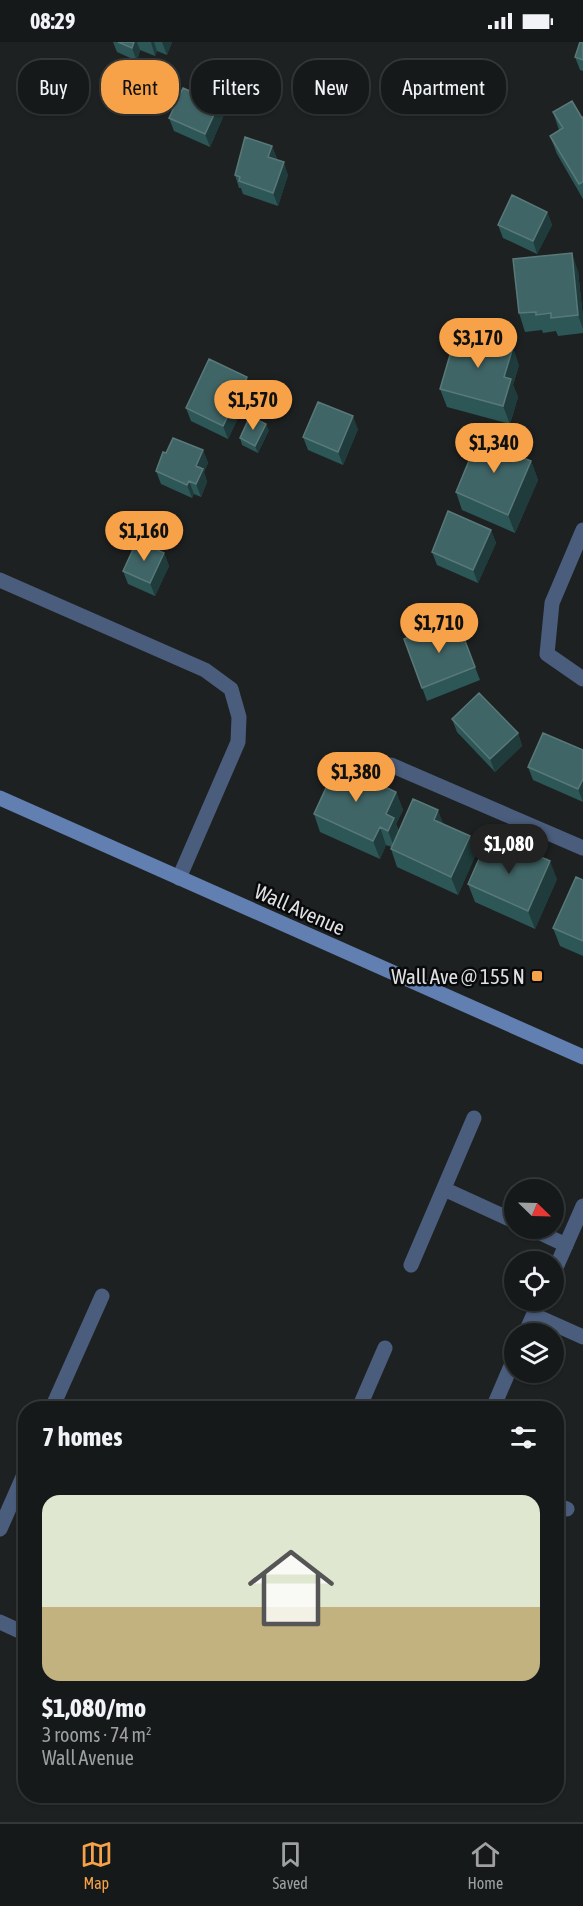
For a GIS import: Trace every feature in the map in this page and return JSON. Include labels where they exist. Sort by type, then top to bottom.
[{"type":"main road","name":"Wall Avenue","points":[[0,798],[583,1058]]},
{"type":"street","points":[[583,530],[552,603],[547,654],[583,679]]},
{"type":"street","points":[[0,580],[205,670],[231,689],[239,717],[238,742],[179,878]]},
{"type":"street","points":[[391,765],[583,848]]},
{"type":"street","points":[[411,1265],[474,1118]]},
{"type":"street","points":[[444,1189],[504,1216]]},
{"type":"street","points":[[563,1251],[583,1206]]},
{"type":"street","points":[[553,1239],[566,1245]]},
{"type":"street","points":[[55,1401],[102,1296]]},
{"type":"street","points":[[530,1323],[536,1311]]},
{"type":"street","points":[[534,1315],[583,1337]]},
{"type":"street","points":[[362,1401],[385,1348]]},
{"type":"street","points":[[496,1401],[504,1382]]},
{"type":"street","points":[[0,1529],[18,1488]]},
{"type":"street","points":[[0,1622],[18,1630]]},
{"type":"building","points":[[118,42],[134,42],[132,48]]},
{"type":"building","points":[[580,42],[583,42],[583,60],[575,57]]},
{"type":"building","points":[[183,88],[191,92],[191,114],[214,114],[205,134],[169,118],[171,114],[179,114],[179,97]]},
{"type":"building","points":[[572,101],[583,117],[583,182],[579,184],[550,136],[563,128],[553,112]]},
{"type":"building","points":[[245,137],[272,146],[268,157],[284,162],[273,193],[239,181],[240,177],[235,175]]},
{"type":"building","points":[[512,195],[547,212],[533,241],[498,225]]},
{"type":"building","points":[[572,253],[578,315],[551,318],[551,313],[536,315],[536,312],[519,313],[513,259]]},
{"type":"building","points":[[457,331],[513,347],[504,377],[511,379],[503,406],[440,389]]},
{"type":"building","points":[[209,359],[247,377],[223,426],[186,408]]},
{"type":"building","points":[[318,402],[353,416],[338,452],[303,437]]},
{"type":"building","points":[[250,416],[266,424],[255,446],[240,438]]},
{"type":"building","points":[[494,432],[513,440],[508,452],[531,461],[508,515],[456,492],[478,439],[489,444]]},
{"type":"building","points":[[173,438],[203,450],[196,466],[203,469],[196,484],[189,481],[187,485],[156,471],[163,452],[166,453]]},
{"type":"building","points":[[448,511],[491,530],[473,570],[432,552]]},
{"type":"building","points":[[137,541],[164,553],[150,583],[123,571]]},
{"type":"building","points":[[452,621],[458,635],[462,633],[475,667],[422,688],[404,639]]},
{"type":"building","points":[[479,693],[518,733],[490,759],[452,719]]},
{"type":"building","points":[[543,733],[583,750],[583,779],[578,789],[528,767]]},
{"type":"building","points":[[337,764],[396,792],[386,814],[394,818],[388,831],[380,827],[373,841],[314,814]]},
{"type":"building","points":[[413,799],[438,810],[434,820],[470,836],[451,877],[391,849]]},
{"type":"building","points":[[486,843],[521,858],[525,850],[550,861],[528,911],[468,884]]},
{"type":"building","points":[[576,877],[583,880],[583,941],[553,928]]},
{"type":"place","name":"Wall Ave @ 155 N","points":[[537,976]]}]
